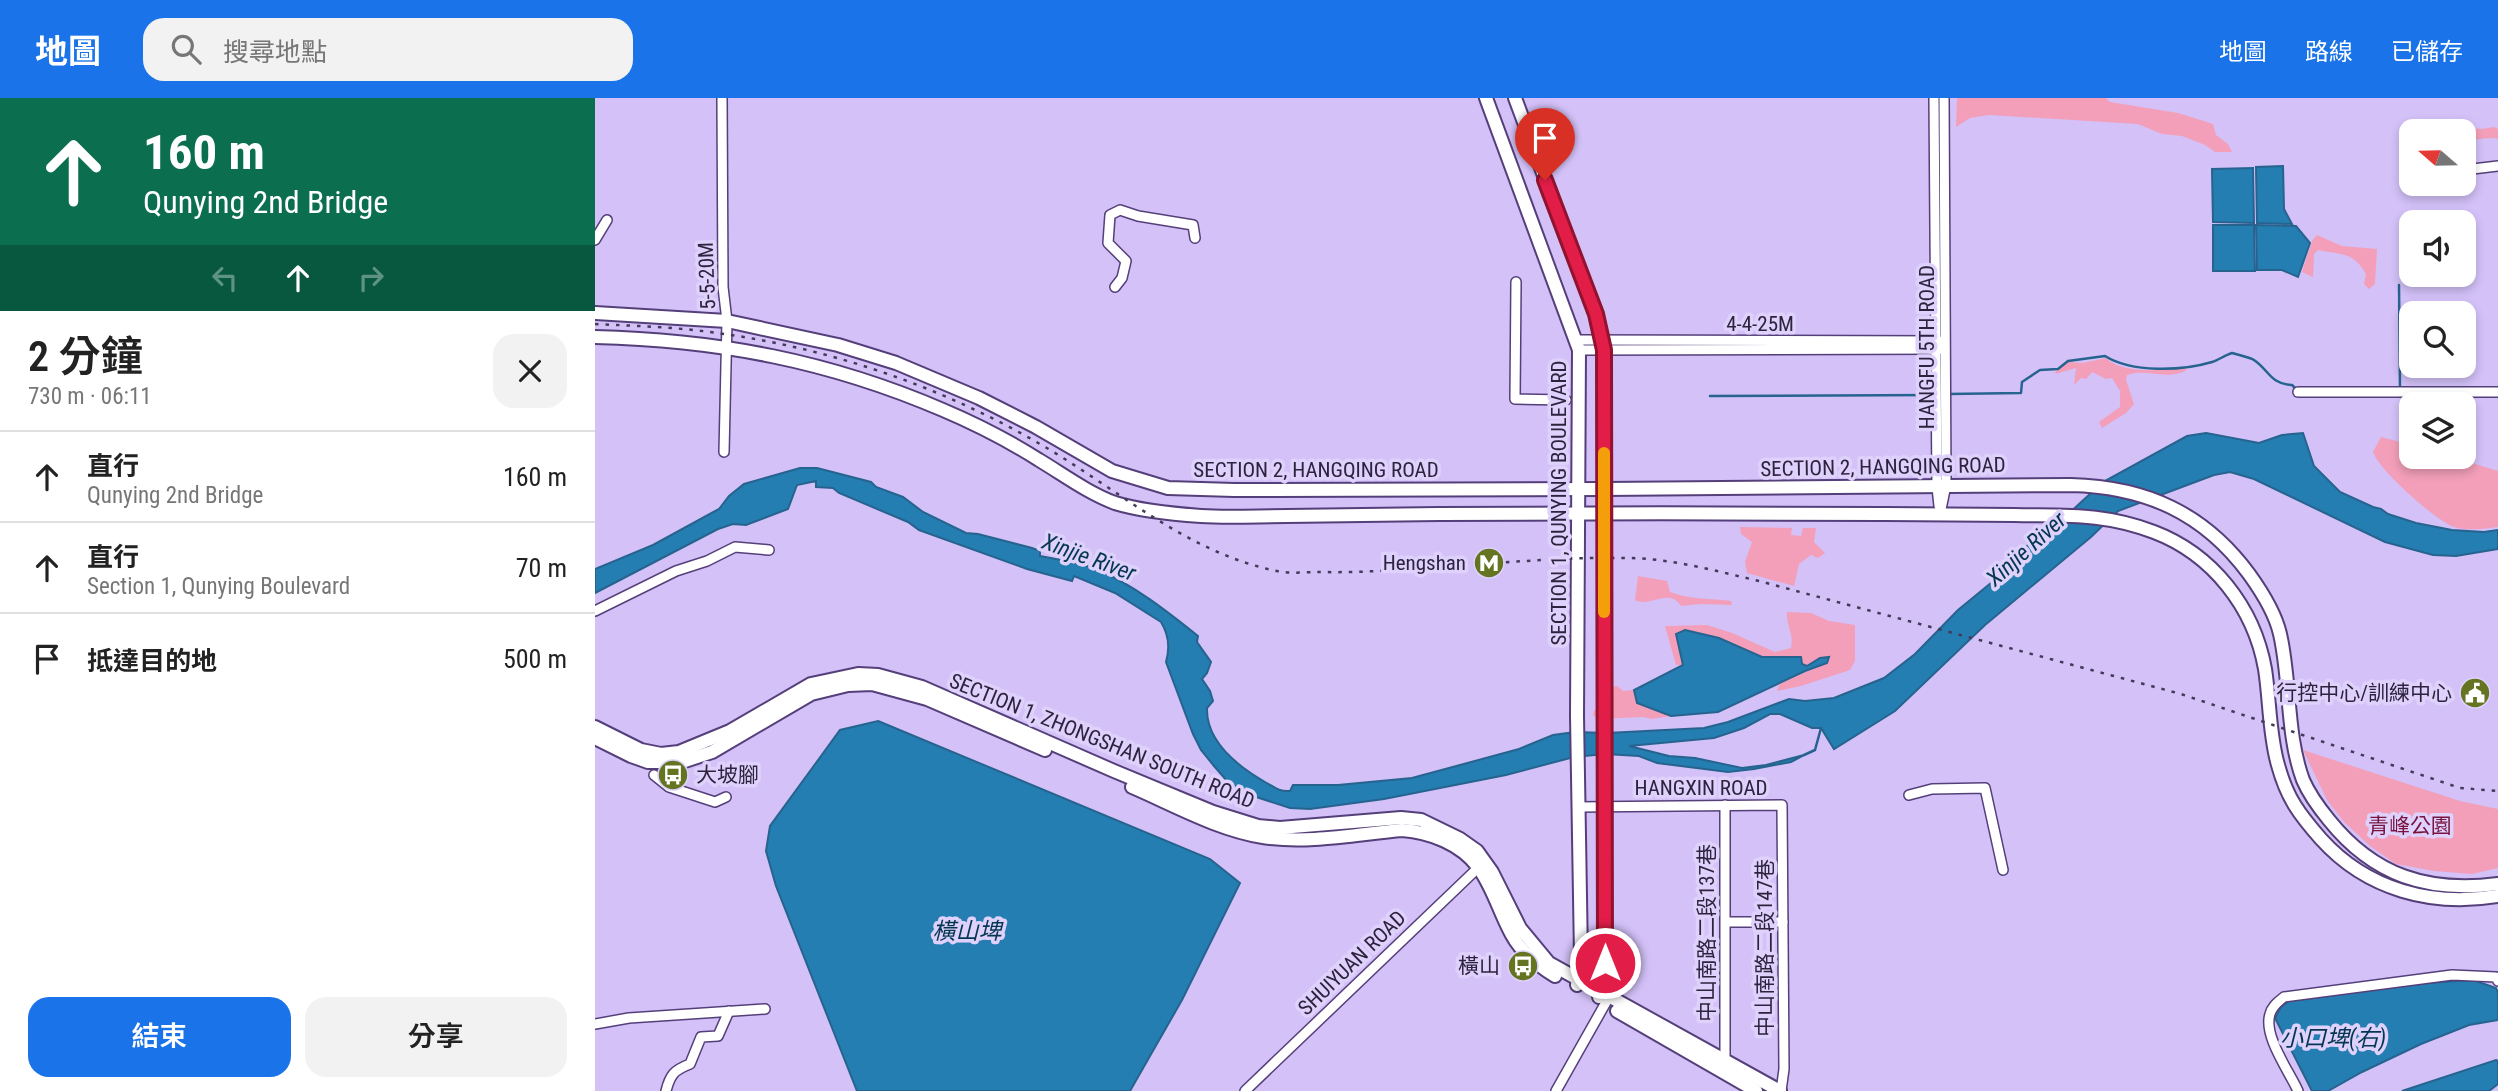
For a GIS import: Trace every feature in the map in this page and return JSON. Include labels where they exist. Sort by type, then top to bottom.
[{"type":"street","name":"5-5-20M","points":[[722,98],[723,287],[727,321],[724,452]]},
{"type":"street","name":"SECTION 1, QUNYING BOULEVARD","points":[[1486,98],[1578,345],[1578,807]]},
{"type":"street","points":[[1515,98],[1596,314],[1604,346],[1603,998],[1556,1091]]},
{"type":"street","name":"HANGFU 5TH ROAD","points":[[1934,98],[1940,345],[1940,514]]},
{"type":"street","name":"HANGFU 5TH ROAD","points":[[1941,486],[1936,395],[1940,345],[1944,98]]},
{"type":"street","points":[[2476,169],[2498,166]]},
{"type":"street","points":[[1115,287],[1122,278],[1126,261],[1108,243],[1110,215],[1120,210],[1138,216],[1193,225],[1195,238]]},
{"type":"street","points":[[595,240],[607,220]]},
{"type":"street","points":[[1516,282],[1515,399],[1566,400]]},
{"type":"street","name":"SECTION 2, HANGQING ROAD","points":[[595,313],[727,321],[838,345],[896,363],[979,398],[1037,427],[1112,471],[1168,488],[1234,491],[2071,485],[2116,489],[2148,497],[2176,509],[2224,544],[2259,588],[2279,631],[2294,746],[2304,782],[2321,811],[2342,836],[2369,859],[2399,876],[2434,885],[2468,888],[2498,884]]},
{"type":"street","points":[[595,338],[725,347],[809,363],[856,377],[946,411],[1017,446],[1099,496],[1120,505],[1199,516],[1940,514],[2091,516],[2121,520],[2162,535],[2197,555],[2230,587],[2255,634],[2264,662],[2271,738],[2292,805],[2333,853],[2362,875],[2382,885],[2423,898],[2468,900],[2498,896]]},
{"type":"street","name":"4-4-25M","points":[[1578,345],[1940,345]]},
{"type":"street","points":[[2298,392],[2498,392]]},
{"type":"street","points":[[595,611],[676,571],[707,561],[735,547],[769,550]]},
{"type":"street","name":"SECTION 1, ZHONGSHAN SOUTH ROAD","points":[[595,727],[641,750],[661,754],[679,752],[730,731],[811,684],[858,674],[879,675],[922,687],[1213,812],[1258,826],[1280,828],[1401,818],[1421,820],[1460,838],[1478,851],[1481,864],[1547,966],[1577,984]]},
{"type":"street","name":"SECTION 1, ZHONGSHAN SOUTH ROAD","points":[[595,738],[648,762],[682,762],[712,752],[811,694],[848,685],[872,684],[927,699],[1243,833],[1285,838],[1417,831],[1445,841],[1481,864]]},
{"type":"street","points":[[654,775],[669,788],[715,803],[726,797]]},
{"type":"street","points":[[1909,795],[1932,789],[1985,788],[2003,870]]},
{"type":"street","name":"HANGXIN ROAD","points":[[1578,807],[1782,805]]},
{"type":"street","name":"中山南路二段147巷","points":[[1781,1091],[1784,1069],[1782,805]]},
{"type":"street","name":"中山南路二段137巷","points":[[1725,806],[1725,1060]]},
{"type":"street","points":[[1578,807],[1581,956],[1577,984],[1781,1091]]},
{"type":"street","name":"SHUIYUAN ROAD","points":[[1245,1091],[1481,864]]},
{"type":"street","points":[[1725,922],[1783,922]]},
{"type":"street","points":[[2298,1091],[2275,1048],[2271,1034],[2269,1016],[2274,1005],[2284,997],[2452,975],[2496,977],[2498,981]]},
{"type":"street","points":[[1603,998],[1756,1091]]},
{"type":"street","points":[[595,1024],[629,1018],[765,1009]]},
{"type":"street","points":[[666,1091],[669,1076],[677,1069],[690,1064],[701,1037],[719,1036],[729,1011]]},
{"type":"green space","points":[[1957,98],[2106,98],[2110,102],[2178,113],[2213,124],[2216,135],[2228,144],[2232,152],[2215,152],[2182,136],[2162,134],[2138,124],[1989,115],[1970,118],[1956,127]]},
{"type":"green space","points":[[2476,128],[2498,129],[2498,139],[2476,140]]},
{"type":"green space","points":[[2317,235],[2342,246],[2377,249],[2375,284],[2369,289],[2364,284],[2366,274],[2351,258],[2318,250],[2314,254],[2313,277],[2302,272],[2312,241]]},
{"type":"green space","points":[[2106,358],[2132,369],[2165,370],[2184,367],[2187,370],[2164,375],[2127,375],[2126,380],[2134,404],[2126,413],[2102,428],[2099,422],[2120,407],[2120,391],[2112,378],[2106,379],[2092,372],[2086,379],[2081,378],[2074,385],[2076,368],[2055,374],[2069,362],[2083,363]]},
{"type":"green space","points":[[2381,437],[2399,442],[2399,469],[2476,469],[2476,464],[2498,471],[2498,527],[2459,528],[2446,523],[2396,482],[2373,452]]},
{"type":"green space","points":[[1740,527],[1792,528],[1791,535],[1801,536],[1803,528],[1816,528],[1814,542],[1825,553],[1818,558],[1811,555],[1799,564],[1794,586],[1747,573],[1745,562],[1752,542],[1741,534]]},
{"type":"green space","points":[[1638,576],[1667,581],[1670,592],[1678,595],[1731,601],[1732,605],[1681,606],[1671,598],[1641,602],[1635,600]]},
{"type":"green space","points":[[1787,612],[1811,613],[1829,621],[1855,625],[1855,661],[1850,670],[1777,691],[1780,683],[1827,663],[1819,658],[1807,667],[1802,664],[1801,657],[1762,657],[1719,638],[1683,665],[1676,665],[1665,626],[1707,625],[1775,652],[1791,648]]},
{"type":"green space","points":[[1617,686],[1623,691],[1634,690],[1638,703],[1671,716],[1652,719],[1597,719],[1593,715],[1594,710],[1604,709],[1608,688]]},
{"type":"green space","name":"青峰公園","points":[[2303,750],[2460,801],[2498,809],[2498,868],[2472,874],[2396,864],[2370,846],[2344,822],[2327,800]]},
{"type":"water","points":[[2283,166],[2284,209],[2292,224],[2257,223],[2256,167]]},
{"type":"water","points":[[2253,168],[2254,223],[2213,222],[2212,169]]},
{"type":"water","points":[[2213,225],[2254,225],[2255,271],[2213,271]]},
{"type":"water","points":[[2256,225],[2296,226],[2310,243],[2298,277],[2282,270],[2257,270]]},
{"type":"water","name":"Xinjie River","points":[[2206,433],[2259,443],[2282,435],[2303,433],[2314,466],[2340,492],[2388,514],[2416,523],[2452,530],[2498,530],[2498,549],[2456,556],[2433,555],[2385,542],[2254,479],[2230,472],[2214,475],[2118,511],[2091,537],[1985,625],[1895,711],[1834,749],[1821,728],[1812,728],[1780,714],[1770,714],[1744,728],[1714,738],[1629,746],[1669,756],[1695,758],[1742,768],[1804,755],[1791,762],[1728,772],[1657,763],[1639,756],[1605,754],[1574,757],[1506,775],[1384,799],[1310,809],[1290,808],[1250,795],[1227,781],[1201,750],[1166,662],[1168,642],[1161,622],[1115,593],[1074,576],[1072,581],[1027,569],[919,530],[908,522],[833,488],[816,487],[816,481],[797,485],[788,509],[746,525],[733,524],[718,529],[595,593],[595,569],[653,545],[719,509],[729,496],[744,484],[800,468],[817,468],[871,482],[966,533],[1032,548],[1040,551],[1040,556],[1098,570],[1125,583],[1163,609],[1198,636],[1197,642],[1211,662],[1202,679],[1213,701],[1207,708],[1208,720],[1218,742],[1235,761],[1255,776],[1277,789],[1290,791],[1293,785],[1338,785],[1412,778],[1519,749],[1553,735],[1704,728],[1789,699],[1805,701],[1834,698],[1884,678],[1915,654],[1958,610],[1997,578],[2030,543],[2066,516],[2103,482],[2187,436]]},
{"type":"water","points":[[1685,630],[1719,638],[1762,657],[1801,657],[1802,664],[1807,666],[1820,658],[1829,657],[1827,663],[1718,712],[1671,716],[1637,703],[1634,690],[1683,665],[1676,634]]},
{"type":"water","name":"橫山埤","points":[[878,721],[1210,859],[1240,883],[1182,1000],[1130,1091],[857,1091],[776,886],[766,851],[770,826],[840,730]]},
{"type":"water","name":"小口埤(右)","points":[[2473,980],[2496,988],[2498,1020],[2469,1025],[2421,1044],[2328,1091],[2312,1091],[2275,1018],[2281,1007],[2293,998]]},
{"type":"water","points":[[2496,1060],[2498,1084],[2489,1091],[2402,1091]]},
{"type":"waterway","points":[[2399,287],[2400,389]]},
{"type":"waterway","points":[[1948,394],[2021,393],[2022,382],[2040,370],[2058,369],[2068,361],[2105,356],[2116,362],[2143,368],[2172,369],[2212,362],[2232,353],[2254,360],[2274,379],[2296,389]]},
{"type":"waterway","points":[[1710,396],[1935,395]]},
{"type":"waterway","points":[[1804,755],[1815,750],[1821,728]]},
{"type":"railway","points":[[595,324],[687,329],[759,340],[843,360],[884,373],[1003,423],[1183,535],[1244,562],[1277,571],[1370,571],[1583,558],[1643,559],[1710,569],[2181,694],[2460,788],[2498,791]]},
{"type":"slow traffic","points":[[1604,453],[1604,612]]},
{"type":"place","name":"Hengshan","points":[[1489,563]]},
{"type":"place","name":"行控中心/訓練中心","points":[[2475,693]]},
{"type":"place","name":"大坡腳","points":[[673,775]]},
{"type":"place","name":"橫山","points":[[1523,966]]},
{"type":"route","points":[[1545,180],[1596,314],[1604,350],[1605,963]]}]
